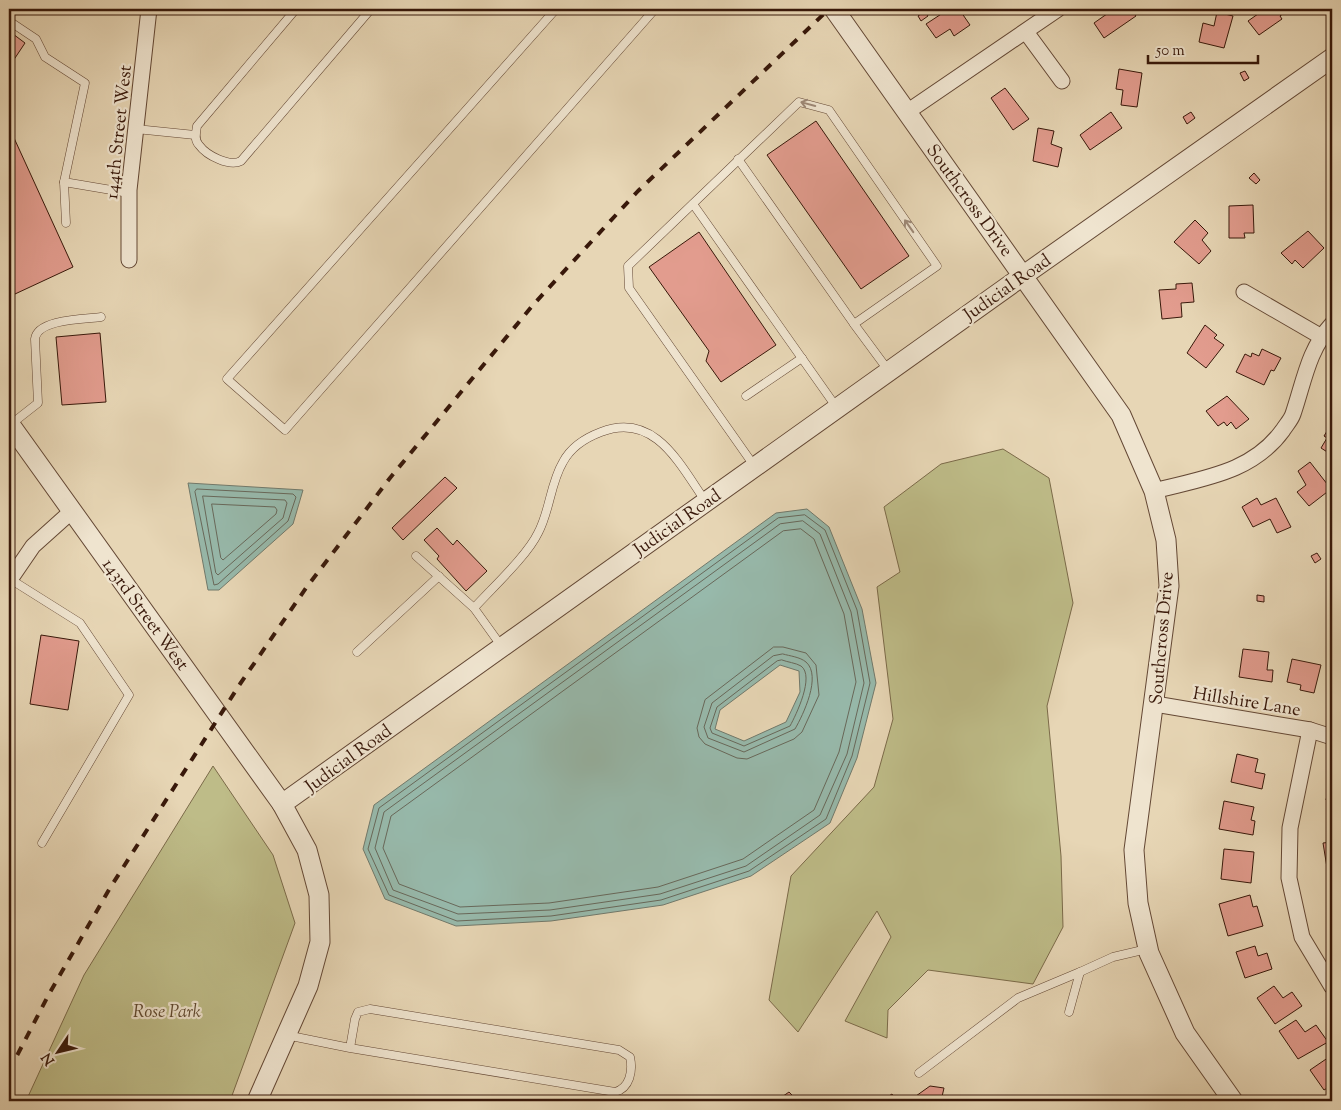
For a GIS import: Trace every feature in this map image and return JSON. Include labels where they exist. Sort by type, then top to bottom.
[{"type":"street","name":"144th Street West","points":[[129,260],[129,193],[149,9]]},
{"type":"street","name":"Southcross Drive","points":[[834,9],[1024,275],[1121,415],[1154,491],[1166,540],[1169,586],[1155,704],[1134,850],[1138,902],[1148,948],[1185,1033],[1234,1101]]},
{"type":"street","points":[[907,112],[1058,9]]},
{"type":"street","points":[[1026,32],[1062,81]]},
{"type":"street","name":"Judicial Road","points":[[282,804],[1332,58]]},
{"type":"street","points":[[1244,292],[1320,336]]},
{"type":"street","points":[[1154,491],[1236,469],[1270,448],[1292,416],[1307,365],[1320,336],[1332,324]]},
{"type":"street","name":"143rd Street West","points":[[9,425],[282,804]]},
{"type":"street","points":[[9,580],[33,546],[72,511]]},
{"type":"street","name":"Hillshire Lane","points":[[1155,704],[1310,730],[1332,737]]},
{"type":"street","points":[[1310,730],[1290,828],[1289,878],[1302,937],[1332,988]]},
{"type":"street","points":[[257,1101],[308,986],[320,942],[318,895],[307,850],[282,804]]},
{"type":"lane","points":[[296,9],[197,126],[195,136],[199,146],[227,164],[235,164],[241,161],[371,9]]},
{"type":"lane","points":[[556,9],[227,379],[285,430],[655,9]]},
{"type":"lane","points":[[9,21],[36,39],[45,57],[85,83],[64,182],[66,223]]},
{"type":"lane","points":[[755,467],[629,288],[628,266],[799,102],[829,110],[937,266],[854,324]]},
{"type":"lane","points":[[136,129],[195,136]]},
{"type":"lane","points":[[738,159],[889,372]]},
{"type":"lane","points":[[64,182],[129,193]]},
{"type":"lane","points":[[693,204],[837,408]]},
{"type":"lane","points":[[9,425],[38,403],[35,339],[38,331],[45,325],[101,317]]},
{"type":"lane","points":[[746,396],[802,358]]},
{"type":"lane","points":[[474,608],[532,545],[544,519],[554,479],[564,460],[575,446],[588,437],[605,430],[622,428],[639,428],[652,434],[668,448],[706,502]]},
{"type":"lane","points":[[416,556],[474,608],[502,647]]},
{"type":"lane","points":[[357,652],[439,576]]},
{"type":"lane","points":[[9,580],[80,623],[129,695],[42,844]]},
{"type":"lane","points":[[919,1073],[1018,998],[1113,957],[1148,948]]},
{"type":"lane","points":[[1068,1012],[1080,972]]},
{"type":"lane","points":[[286,1035],[350,1048],[615,1092],[625,1087],[628,1082],[631,1062],[630,1057],[619,1050],[370,1009],[358,1012],[350,1048]]},
{"type":"green space","points":[[1003,449],[1049,478],[1073,603],[1047,706],[1061,856],[1063,927],[1033,984],[928,970],[888,1010],[887,1038],[845,1021],[891,937],[877,911],[798,1032],[769,1000],[791,876],[874,787],[893,719],[877,587],[900,572],[884,507],[941,464]]},
{"type":"green space","name":"Rose Park","points":[[213,766],[273,855],[295,923],[230,1101],[26,1101],[84,975]]},
{"type":"water","points":[[188,483],[303,490],[293,524],[219,590],[208,590]]},
{"type":"water","points":[[807,509],[829,527],[862,609],[876,683],[857,758],[830,823],[751,876],[663,905],[551,921],[456,926],[385,899],[363,849],[374,805],[776,513]],"holes":[[[780,665],[799,671],[800,692],[786,722],[744,741],[715,729],[720,710]]]},
{"type":"building","points":[[949,9],[959,9],[970,25],[954,36],[950,29],[936,38],[926,24]]},
{"type":"building","points":[[1114,9],[1131,9],[1136,16],[1104,38],[1094,23]]},
{"type":"building","points":[[1265,9],[1289,9],[1280,16],[1282,19],[1259,35],[1248,21]]},
{"type":"building","points":[[925,11],[928,16],[921,21],[918,16]]},
{"type":"building","points":[[1217,12],[1233,16],[1224,48],[1199,42],[1203,23],[1214,26]]},
{"type":"building","points":[[9,31],[25,43],[9,67]]},
{"type":"building","points":[[1119,69],[1142,73],[1137,107],[1121,105],[1123,90],[1116,89]]},
{"type":"building","points":[[1245,71],[1249,78],[1244,81],[1240,73]]},
{"type":"building","points":[[1005,88],[1029,119],[1013,130],[991,98]]},
{"type":"building","points":[[1111,112],[1122,128],[1090,150],[1080,135]]},
{"type":"building","points":[[1191,112],[1195,118],[1187,124],[1183,117]]},
{"type":"building","points":[[816,121],[909,256],[861,289],[767,155]]},
{"type":"building","points":[[9,127],[73,267],[15,294],[9,281]]},
{"type":"building","points":[[1038,128],[1054,131],[1051,144],[1062,148],[1058,167],[1033,161]]},
{"type":"building","points":[[1254,173],[1260,180],[1256,184],[1249,178]]},
{"type":"building","points":[[1253,205],[1254,233],[1244,233],[1245,238],[1229,238],[1229,206]]},
{"type":"building","points":[[1195,220],[1208,233],[1202,240],[1211,251],[1199,264],[1174,242]]},
{"type":"building","points":[[1308,231],[1324,248],[1303,268],[1295,260],[1292,264],[1281,253]]},
{"type":"building","points":[[699,232],[776,345],[721,382],[706,361],[709,351],[649,267]]},
{"type":"building","points":[[1192,283],[1194,302],[1181,303],[1182,317],[1162,319],[1159,290],[1176,289],[1176,284]]},
{"type":"building","points":[[1205,325],[1217,335],[1214,338],[1224,345],[1206,368],[1187,353]]},
{"type":"building","points":[[100,333],[106,402],[62,405],[56,337]]},
{"type":"building","points":[[1262,349],[1281,358],[1274,371],[1271,370],[1264,385],[1236,372],[1245,354],[1251,357],[1252,353],[1259,356]]},
{"type":"building","points":[[1227,396],[1249,419],[1236,429],[1231,422],[1227,426],[1224,422],[1218,426],[1206,411]]},
{"type":"building","points":[[1332,423],[1332,455],[1321,448],[1327,438],[1324,436]]},
{"type":"building","points":[[1310,462],[1331,489],[1309,506],[1297,492],[1306,485],[1298,471]]},
{"type":"building","points":[[445,477],[457,488],[403,540],[392,528]]},
{"type":"building","points":[[1257,498],[1261,505],[1276,498],[1291,527],[1277,533],[1270,519],[1253,527],[1242,507]]},
{"type":"building","points":[[437,528],[453,545],[457,540],[487,571],[466,591],[437,559],[439,556],[424,540]]},
{"type":"building","points":[[1317,553],[1321,559],[1315,563],[1311,556]]},
{"type":"building","points":[[1257,595],[1264,596],[1264,602],[1257,601]]},
{"type":"building","points":[[41,635],[79,641],[68,710],[30,704]]},
{"type":"building","points":[[1243,649],[1269,652],[1267,670],[1273,670],[1272,682],[1239,677]]},
{"type":"building","points":[[1292,659],[1321,665],[1314,693],[1300,690],[1301,685],[1287,682]]},
{"type":"building","points":[[1237,754],[1258,759],[1255,772],[1265,774],[1262,789],[1231,782]]},
{"type":"building","points":[[1332,776],[1332,802],[1326,800]]},
{"type":"building","points":[[1224,801],[1254,807],[1251,820],[1255,821],[1253,835],[1219,829]]},
{"type":"building","points":[[1332,842],[1332,885],[1330,886],[1323,843]]},
{"type":"building","points":[[1224,849],[1254,852],[1251,883],[1221,879]]},
{"type":"building","points":[[1250,895],[1253,907],[1257,906],[1263,926],[1228,936],[1219,904]]},
{"type":"building","points":[[1255,946],[1258,956],[1267,953],[1272,969],[1245,978],[1236,952]]},
{"type":"building","points":[[1274,986],[1283,998],[1292,992],[1302,1006],[1275,1024],[1257,998]]},
{"type":"building","points":[[1296,1020],[1305,1032],[1316,1025],[1328,1042],[1298,1059],[1279,1031]]},
{"type":"building","points":[[1332,1055],[1332,1085],[1324,1090],[1310,1070]]},
{"type":"building","points":[[930,1086],[944,1088],[941,1101],[909,1101]]},
{"type":"building","points":[[789,1092],[798,1101],[776,1101]]},
{"type":"building","points":[[892,1094],[897,1101],[881,1101]]},
{"type":"railway","points":[[9,1071],[49,994],[110,888],[240,684],[306,588],[390,478],[533,305],[638,191],[829,9]]}]
